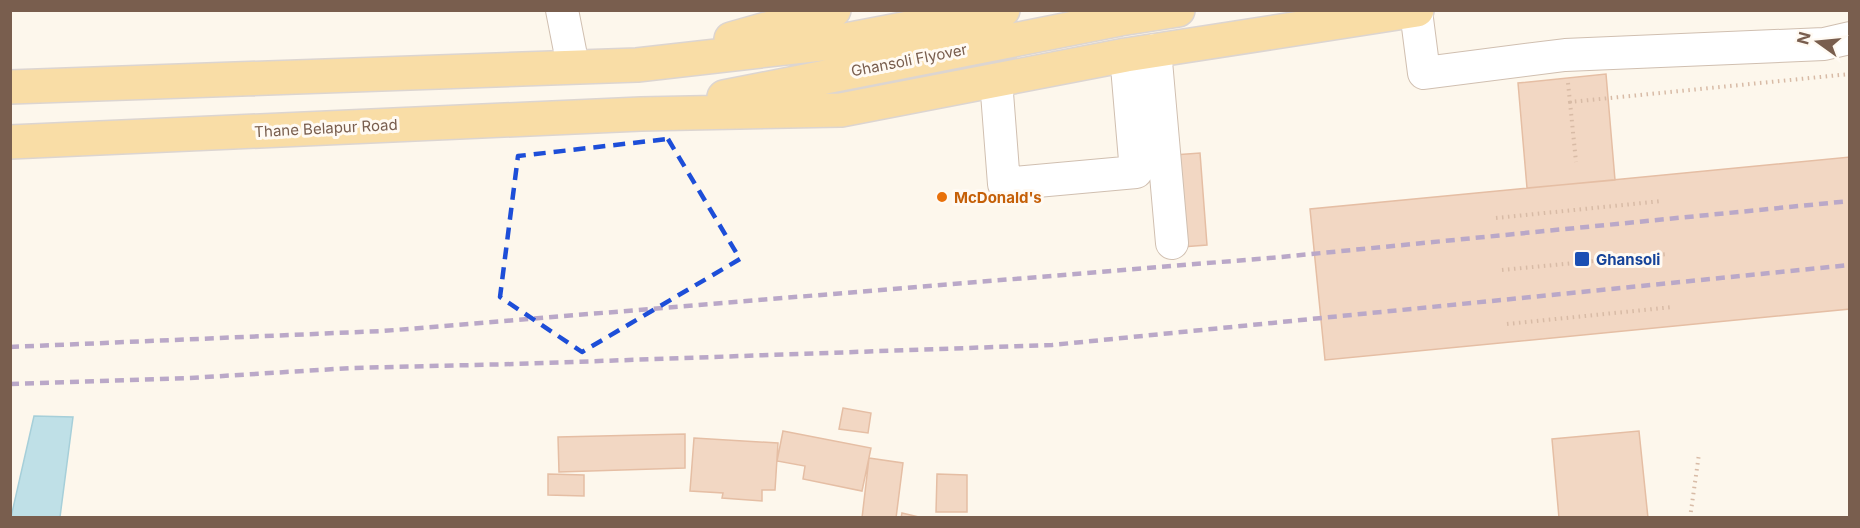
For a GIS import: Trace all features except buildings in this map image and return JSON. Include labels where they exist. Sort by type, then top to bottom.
[{"type":"main road","points":[[10,87],[637,65],[834,10]]},
{"type":"main road","name":"Ghansoli Flyover","points":[[641,114],[1003,10]]},
{"type":"main road","name":"Ghansoli Flyover","points":[[637,65],[832,59],[1179,10]]},
{"type":"main road","points":[[641,114],[841,110],[1141,52],[1416,10]]},
{"type":"main road","name":"Thane Belapur Road","points":[[10,142],[641,114]]},
{"type":"lane","points":[[562,10],[573,66]]},
{"type":"lane","points":[[1416,10],[1424,73],[1565,55],[1824,44],[1850,38]]},
{"type":"lane","points":[[996,80],[1005,184],[1136,172],[1141,52]]},
{"type":"lane","points":[[1141,52],[1172,243]]},
{"type":"path","points":[[1565,55],[1576,162]]},
{"type":"path","points":[[1570,102],[1850,74]]},
{"type":"path","points":[[1496,218],[1662,201]]},
{"type":"path","points":[[1502,270],[1668,254]]},
{"type":"path","points":[[1507,324],[1673,307]]},
{"type":"path","points":[[1690,518],[1699,454]]},
{"type":"highlighted area","points":[[668,139],[740,259],[582,352],[500,297],[518,156]]},
{"type":"water","points":[[34,416],[73,417],[60,517],[11,517]]},
{"type":"railway","points":[[10,347],[383,331],[1281,257],[1850,201]]},
{"type":"railway","points":[[10,384],[190,378],[351,368],[1052,345],[1850,265]]},
{"type":"place","name":"McDonald's","points":[[942,197]]},
{"type":"place","name":"Ghansoli","points":[[1582,259]]}]
